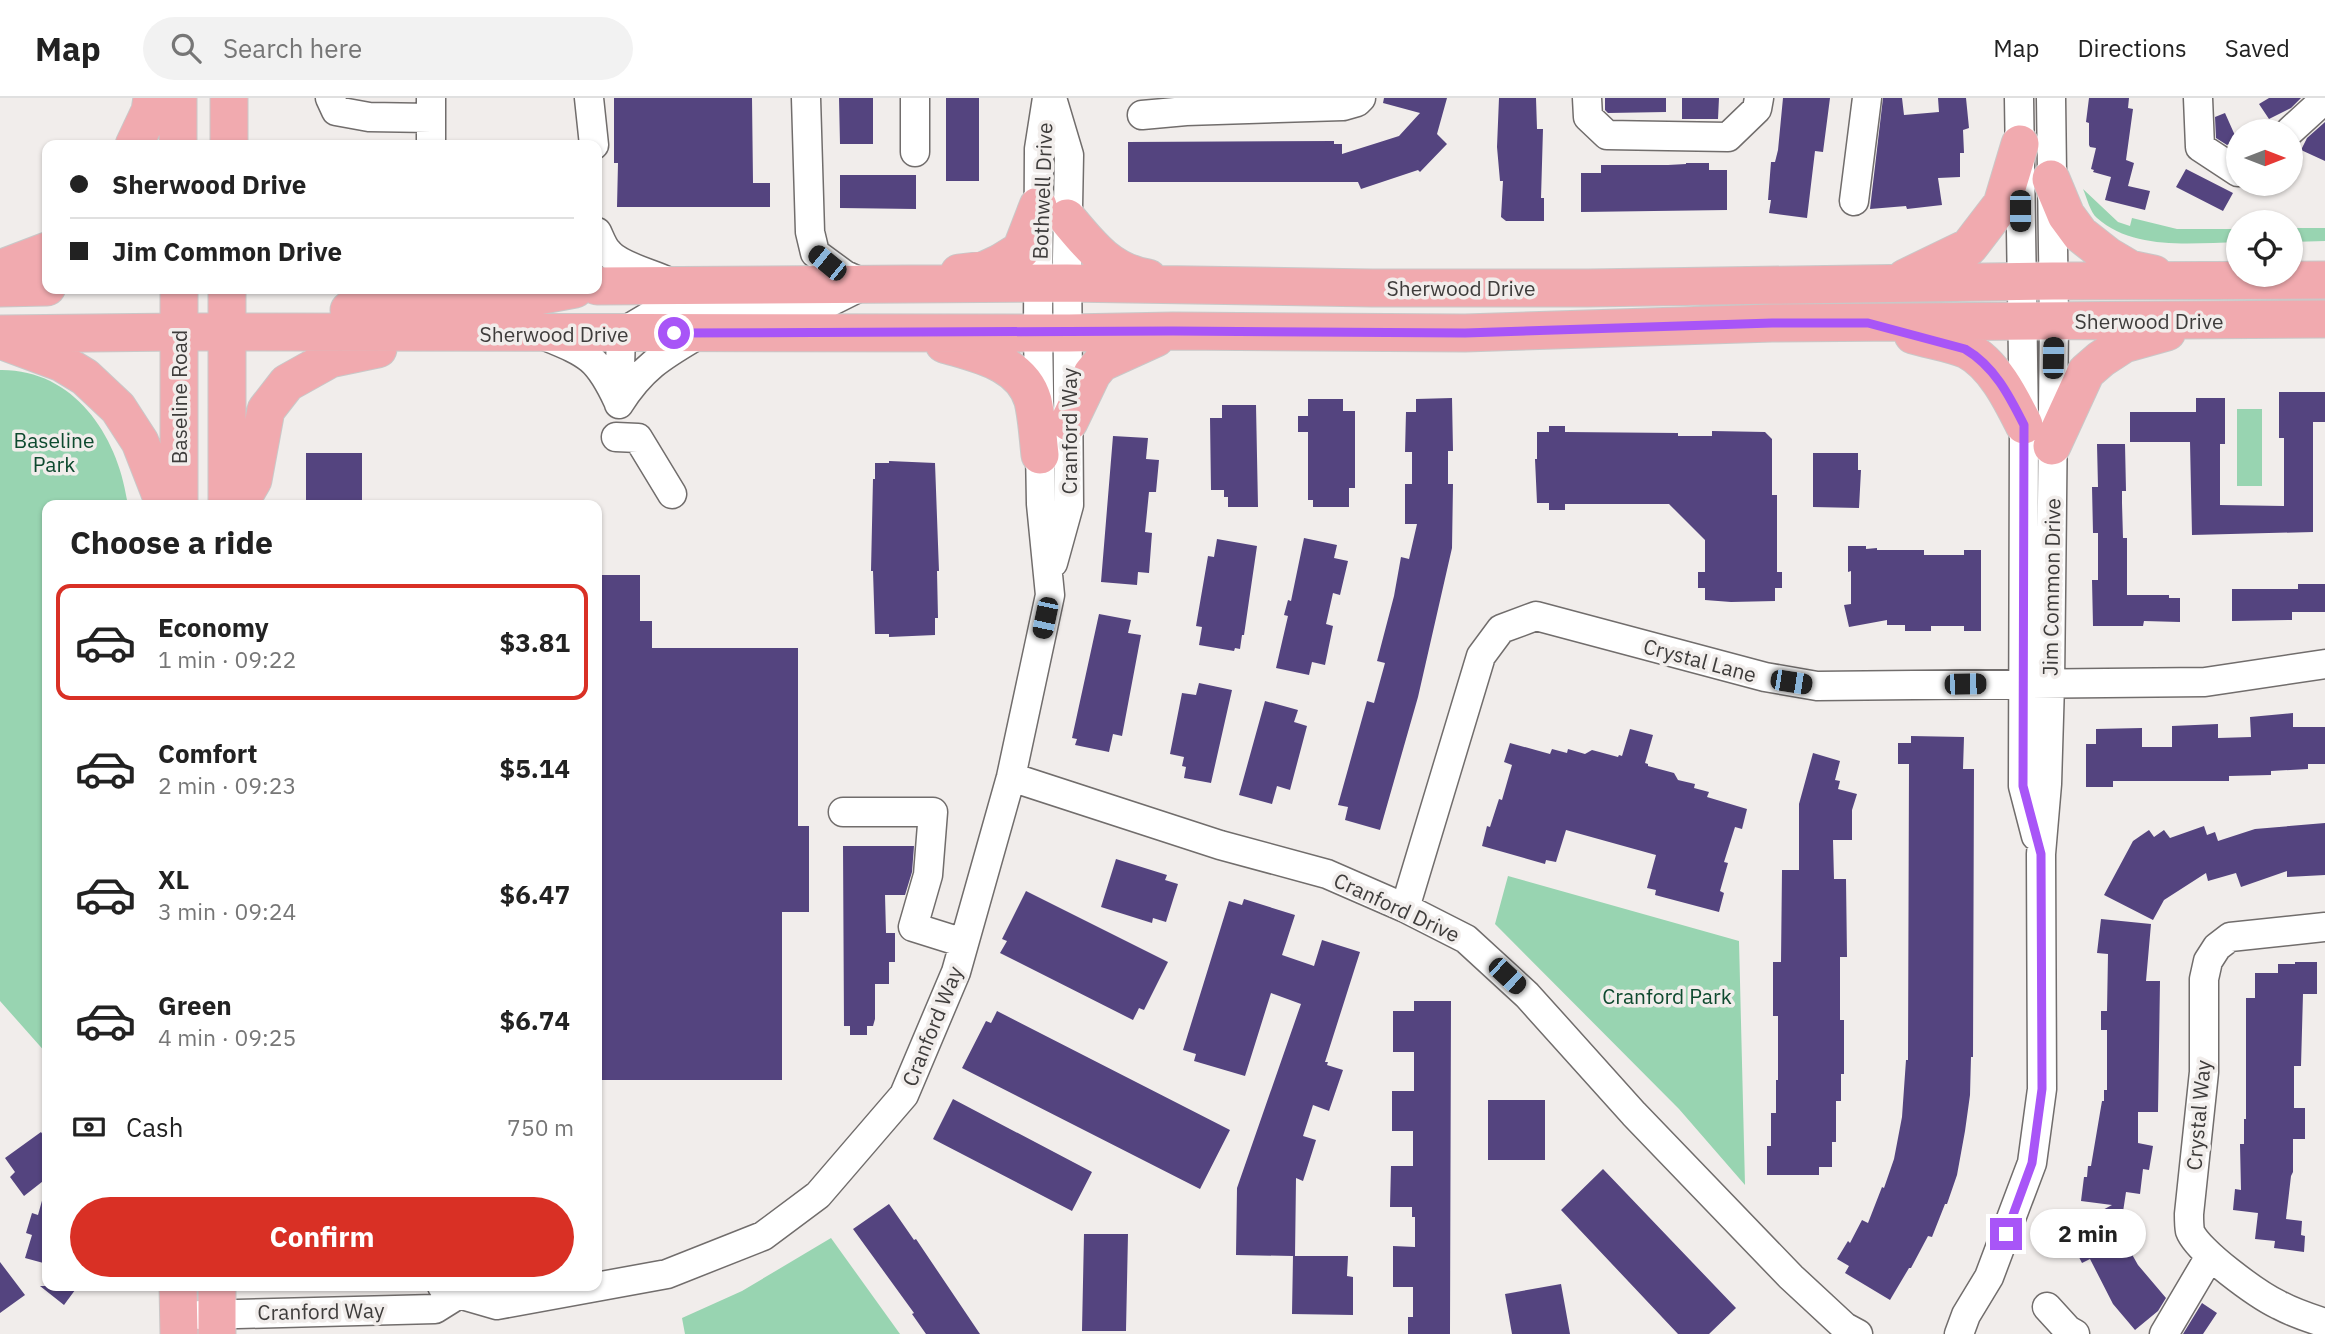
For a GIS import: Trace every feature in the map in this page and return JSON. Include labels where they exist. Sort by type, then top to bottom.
[{"type":"main road","points":[[136,140],[150,111],[152,98]]},
{"type":"main road","points":[[178,98],[178,140]]},
{"type":"main road","points":[[229,118],[240,140]]},
{"type":"main road","points":[[1894,284],[1969,247],[2002,204],[2020,144]]},
{"type":"main road","points":[[2051,179],[2066,215],[2080,234],[2095,246],[2130,269],[2185,281]]},
{"type":"main road","points":[[938,285],[953,274],[985,270],[1000,264],[1021,250],[1052,212],[1112,265],[1128,272],[1144,278],[1222,286]]},
{"type":"main road","points":[[0,269],[42,253]]},
{"type":"main road","name":"Sherwood Drive","points":[[0,334],[180,332],[227,313],[449,334],[910,333],[1053,308],[1222,286],[1491,288],[2325,280]]},
{"type":"main road","name":"Sherwood Drive","points":[[602,286],[938,285],[1173,331],[1465,333],[1772,323],[2325,319]]},
{"type":"main road","points":[[0,288],[42,287]]},
{"type":"main road","points":[[806,333],[892,311],[941,308],[1367,308],[1491,288]]},
{"type":"main road","name":"Baseline Road","points":[[179,294],[179,500]]},
{"type":"main road","points":[[227,500],[227,313],[490,305],[548,294]]},
{"type":"main road","points":[[1868,323],[1965,349],[1978,357],[2007,391],[2038,435],[2086,372],[2101,359],[2124,344],[2149,339],[2196,322]]},
{"type":"main road","points":[[1069,422],[1092,374],[1101,363],[1173,331]]},
{"type":"main road","points":[[910,333],[1004,364],[1022,380],[1032,399],[1040,455]]},
{"type":"main road","points":[[242,500],[253,480],[266,410],[287,383],[330,359],[449,334]]},
{"type":"main road","points":[[0,340],[62,363],[85,377],[118,408],[140,442],[163,500]]},
{"type":"street","points":[[330,98],[336,111],[369,117],[431,120]]},
{"type":"street","points":[[589,98],[593,140]]},
{"type":"street","points":[[806,98],[810,232],[815,253],[845,275],[864,284]]},
{"type":"street","points":[[915,98],[915,152]]},
{"type":"street","name":"Bothwell Drive","points":[[1050,98],[1069,155],[1052,212],[1053,308]]},
{"type":"street","points":[[1142,115],[1186,104],[1343,106],[1361,98]]},
{"type":"street","points":[[1587,98],[1588,117],[1607,135],[1728,137],[1757,109],[1759,98]]},
{"type":"street","points":[[1854,201],[1867,98]]},
{"type":"street","points":[[2019,98],[2020,144],[2037,281]]},
{"type":"street","points":[[2037,281],[2051,179],[2051,98]]},
{"type":"street","points":[[2198,98],[2200,147],[2226,164]]},
{"type":"street","points":[[2303,119],[2325,99]]},
{"type":"street","points":[[602,242],[607,252],[618,261],[652,273],[675,285]]},
{"type":"street","name":"Jim Common Drive","points":[[1941,1334],[1962,1325],[1989,1277],[2032,1163],[2042,1089],[2041,854],[2047,784],[2036,684],[2037,281]]},
{"type":"street","points":[[620,404],[621,333],[648,317],[664,313],[760,310],[828,303],[864,284]]},
{"type":"street","name":"Cranford Way","points":[[1049,577],[1069,505],[1069,422],[1053,308]]},
{"type":"street","name":"Cranford Way","points":[[602,1286],[667,1274],[763,1236],[818,1195],[904,1095],[956,972],[1011,777],[1050,595],[1041,504],[1040,455],[1053,308]]},
{"type":"street","points":[[537,333],[582,352],[597,364],[606,375],[620,404]]},
{"type":"street","points":[[620,404],[644,370],[701,333]]},
{"type":"street","points":[[616,437],[638,438],[672,494]]},
{"type":"street","name":"Crystal Lane","points":[[1405,908],[1481,656],[1501,629],[1536,616],[1765,677],[1816,686],[2205,682],[2325,664]]},
{"type":"street","name":"Cranford Drive","points":[[1011,777],[1220,845],[1327,874],[1405,908],[1466,939],[1527,995],[1634,1114],[1791,1277],[1851,1332]]},
{"type":"street","points":[[842,812],[933,812],[928,875],[913,927],[964,943]]},
{"type":"street","name":"Crystal Way","points":[[2325,927],[2230,937],[2217,947],[2208,961],[2204,979],[2204,1072],[2189,1214],[2190,1230],[2198,1244],[2210,1256],[2275,1303],[2301,1316],[2325,1323]]},
{"type":"street","points":[[2164,1334],[2210,1256]]},
{"type":"street","name":"Cranford Way","points":[[181,1302],[217,1312],[435,1309],[449,1291]]},
{"type":"street","name":"Cranford Way","points":[[453,1291],[497,1305],[574,1291]]},
{"type":"street","points":[[2047,1307],[2075,1334]]},
{"type":"green space","points":[[2083,189],[2118,222],[2130,226],[2132,218],[2177,229],[2226,229],[2226,242],[2165,243],[2128,236],[2112,229],[2097,218]]},
{"type":"green space","points":[[2303,228],[2325,228],[2325,241],[2303,242]]},
{"type":"green space","name":"Baseline Park","points":[[0,370],[26,373],[49,381],[70,393],[87,410],[102,430],[113,452],[122,475],[127,500],[42,500],[42,1048],[0,1001]]},
{"type":"green space","points":[[2237,409],[2262,409],[2262,486],[2237,486]]},
{"type":"green space","name":"Cranford Park","points":[[1508,876],[1739,941],[1745,1185],[1679,1109],[1495,924]]},
{"type":"green space","points":[[831,1238],[900,1334],[685,1334],[682,1318],[742,1291]]},
{"type":"building","points":[[614,98],[752,98],[753,183],[770,183],[770,207],[617,207],[618,163],[614,163]]},
{"type":"building","points":[[839,98],[873,98],[873,144],[840,144]]},
{"type":"building","points":[[946,98],[979,98],[979,181],[946,181]]},
{"type":"building","points":[[1384,98],[1447,98],[1437,134],[1447,144],[1420,172],[1418,170],[1361,189],[1358,182],[1128,182],[1128,142],[1334,141],[1334,144],[1342,144],[1342,154],[1399,136],[1420,113],[1383,103]]},
{"type":"building","points":[[1499,98],[1536,98],[1537,129],[1543,129],[1541,198],[1544,198],[1544,221],[1506,221],[1501,217],[1503,181],[1500,181],[1497,147]]},
{"type":"building","points":[[1605,98],[1666,98],[1666,112],[1608,113],[1605,110]]},
{"type":"building","points":[[1682,98],[1719,98],[1718,119],[1682,119]]},
{"type":"building","points":[[1783,98],[1830,98],[1823,152],[1815,151],[1807,218],[1769,213],[1771,162],[1775,162],[1778,150]]},
{"type":"building","points":[[1883,98],[1902,98],[1904,115],[1939,112],[1938,98],[1966,98],[1969,128],[1963,130],[1964,153],[1960,153],[1960,177],[1938,178],[1942,205],[1870,209]]},
{"type":"building","points":[[2089,98],[2129,98],[2128,108],[2133,109],[2126,160],[2134,163],[2128,186],[2150,191],[2145,210],[2105,200],[2111,177],[2091,169],[2096,148],[2089,145],[2089,123],[2086,122]]},
{"type":"building","points":[[2269,98],[2301,98],[2291,108],[2269,119],[2259,104]]},
{"type":"building","points":[[2225,113],[2228,119],[2226,144],[2216,138],[2215,117]]},
{"type":"building","points":[[2325,122],[2325,161],[2303,151],[2307,138]]},
{"type":"building","points":[[1709,163],[1709,170],[1727,170],[1727,210],[1581,212],[1581,173],[1601,173],[1601,165]]},
{"type":"building","points":[[2186,169],[2226,189],[2226,196],[2231,196],[2223,211],[2176,187]]},
{"type":"building","points":[[840,175],[916,175],[916,209],[840,208]]},
{"type":"building","points":[[2279,392],[2325,392],[2325,422],[2313,422],[2313,532],[2192,535],[2190,442],[2130,442],[2130,412],[2196,412],[2196,398],[2225,398],[2225,444],[2220,444],[2220,505],[2284,506],[2284,438],[2279,438]]},
{"type":"building","points":[[1452,398],[1453,451],[1448,451],[1448,484],[1453,484],[1452,548],[1418,697],[1380,830],[1345,820],[1348,807],[1338,805],[1367,701],[1374,703],[1385,663],[1377,661],[1401,557],[1409,559],[1417,524],[1405,524],[1405,484],[1412,484],[1412,452],[1405,452],[1406,412],[1416,412],[1416,399]]},
{"type":"building","points":[[1308,399],[1343,399],[1343,411],[1355,411],[1355,488],[1349,488],[1349,507],[1313,507],[1313,500],[1308,500],[1308,432],[1298,432],[1298,416],[1308,416]]},
{"type":"building","points":[[1222,405],[1256,405],[1258,507],[1228,507],[1228,497],[1224,497],[1224,490],[1211,490],[1210,418],[1222,418]]},
{"type":"building","points":[[1549,426],[1565,426],[1565,432],[1678,433],[1678,436],[1712,436],[1712,431],[1765,432],[1772,439],[1772,495],[1777,495],[1777,572],[1782,572],[1782,588],[1775,588],[1775,601],[1705,600],[1705,588],[1698,588],[1698,572],[1705,572],[1705,540],[1669,504],[1565,504],[1565,510],[1549,510],[1549,503],[1537,503],[1537,432],[1549,432]]},
{"type":"building","points":[[1113,436],[1148,438],[1146,459],[1159,460],[1156,492],[1149,492],[1145,532],[1152,533],[1149,573],[1138,572],[1137,585],[1101,582]]},
{"type":"building","points":[[2097,444],[2125,444],[2126,491],[2122,491],[2122,503],[2123,538],[2127,538],[2127,595],[2169,595],[2169,598],[2180,598],[2180,622],[2144,621],[2143,626],[2093,626],[2092,580],[2098,580],[2098,533],[2093,533],[2092,487],[2098,487]]},
{"type":"building","points":[[306,453],[362,453],[362,500],[306,500]]},
{"type":"building","points":[[1813,453],[1858,453],[1858,470],[1861,470],[1859,508],[1813,507]]},
{"type":"building","points":[[875,463],[935,463],[939,571],[935,635],[889,637],[889,634],[875,634],[871,571],[873,479]]},
{"type":"building","points":[[1304,538],[1337,545],[1334,558],[1348,561],[1340,595],[1333,593],[1326,624],[1333,626],[1325,665],[1312,662],[1309,675],[1276,668],[1288,616],[1284,615],[1288,600],[1291,601]]},
{"type":"building","points":[[1217,539],[1257,546],[1244,635],[1240,649],[1235,648],[1234,651],[1199,645],[1202,627],[1196,626],[1208,556],[1214,557]]},
{"type":"building","points":[[1848,546],[1866,546],[1866,549],[1877,550],[1924,550],[1924,555],[1964,555],[1964,550],[1981,550],[1981,631],[1964,631],[1964,626],[1931,626],[1931,631],[1905,631],[1905,625],[1887,625],[1887,620],[1849,627],[1844,605],[1851,604]]},
{"type":"building","points":[[602,575],[640,575],[640,621],[652,621],[652,648],[798,648],[798,826],[809,826],[809,912],[782,912],[782,1080],[602,1080]]},
{"type":"building","points":[[2298,584],[2325,584],[2325,612],[2292,612],[2292,620],[2232,621],[2232,589],[2298,589]]},
{"type":"building","points":[[1099,614],[1131,620],[1128,633],[1141,635],[1122,736],[1113,734],[1109,752],[1075,745],[1077,739],[1072,738]]},
{"type":"building","points":[[1199,683],[1232,690],[1211,783],[1184,778],[1184,757],[1170,754],[1182,693],[1196,695]]},
{"type":"building","points":[[1265,701],[1298,710],[1294,722],[1307,726],[1290,790],[1277,786],[1272,804],[1239,795]]},
{"type":"building","points":[[2293,713],[2293,727],[2325,727],[2325,764],[2308,764],[2308,769],[2271,771],[2271,775],[2229,776],[2229,781],[2113,781],[2113,787],[2086,787],[2086,744],[2096,744],[2096,729],[2142,728],[2142,747],[2172,747],[2172,726],[2218,724],[2218,738],[2251,737],[2250,717]]},
{"type":"building","points":[[1630,729],[1653,735],[1645,763],[1648,766],[1674,773],[1678,780],[1695,784],[1694,788],[1709,792],[1707,797],[1747,809],[1742,829],[1735,827],[1724,862],[1728,863],[1720,891],[1724,893],[1719,912],[1655,895],[1656,890],[1647,888],[1656,855],[1566,830],[1556,862],[1546,860],[1545,864],[1482,846],[1487,826],[1490,827],[1499,799],[1502,800],[1512,765],[1504,762],[1510,743],[1550,754],[1552,749],[1567,753],[1568,749],[1585,754],[1592,750],[1618,757],[1622,756]]},
{"type":"building","points":[[1911,736],[1964,737],[1963,769],[1974,769],[1973,1057],[1970,1095],[1957,1175],[1932,1237],[1928,1236],[1890,1300],[1845,1273],[1849,1266],[1837,1259],[1848,1241],[1850,1243],[1862,1220],[1868,1223],[1894,1159],[1902,1117],[1908,1060],[1909,764],[1898,764],[1898,743],[1911,743]]},
{"type":"building","points":[[1813,753],[1840,761],[1835,780],[1840,781],[1838,789],[1857,794],[1852,810],[1852,840],[1833,840],[1834,879],[1846,879],[1847,957],[1840,957],[1840,1020],[1844,1020],[1844,1074],[1841,1074],[1841,1101],[1836,1101],[1836,1142],[1832,1142],[1832,1167],[1819,1167],[1819,1175],[1767,1175],[1767,1146],[1771,1146],[1771,1113],[1776,1113],[1778,1080],[1778,1016],[1773,1016],[1773,962],[1781,962],[1782,870],[1799,870],[1799,804]]},
{"type":"building","points":[[2325,823],[2325,875],[2287,877],[2287,871],[2241,887],[2236,873],[2208,881],[2206,873],[2164,900],[2153,920],[2104,895],[2133,841],[2149,830],[2154,837],[2164,830],[2170,838],[2204,826],[2207,835],[2215,832],[2218,841],[2255,829]]},
{"type":"building","points":[[843,846],[914,846],[912,872],[905,895],[885,895],[886,933],[895,933],[895,962],[889,962],[889,984],[875,984],[875,1019],[873,1026],[867,1026],[867,1035],[850,1035],[850,1026],[844,1026]]},
{"type":"building","points":[[1116,859],[1167,875],[1165,880],[1178,884],[1166,922],[1153,918],[1152,923],[1101,907]]},
{"type":"building","points":[[1026,891],[1168,962],[1144,1010],[1139,1008],[1133,1020],[1000,953],[1007,941],[1002,939]]},
{"type":"building","points":[[1244,899],[1295,915],[1282,955],[1314,966],[1322,940],[1360,952],[1325,1062],[1343,1070],[1329,1111],[1313,1105],[1303,1136],[1316,1140],[1303,1181],[1296,1178],[1295,1256],[1348,1256],[1347,1276],[1353,1277],[1353,1315],[1292,1314],[1293,1256],[1236,1255],[1237,1188],[1301,1004],[1271,993],[1245,1076],[1194,1061],[1196,1054],[1183,1050],[1229,901],[1242,905]]},
{"type":"building","points":[[2101,919],[2151,924],[2146,981],[2160,981],[2158,1112],[2138,1112],[2138,1143],[2153,1146],[2149,1170],[2143,1169],[2140,1194],[2126,1192],[2121,1225],[2129,1240],[2125,1242],[2138,1265],[2166,1298],[2158,1311],[2135,1330],[2113,1304],[2090,1259],[2082,1263],[2065,1230],[2112,1205],[2081,1201],[2084,1177],[2087,1177],[2088,1166],[2091,1166],[2104,1090],[2107,1090],[2107,1030],[2101,1030],[2101,1011],[2107,1011],[2108,954],[2097,953]]},
{"type":"building","points":[[2317,962],[2317,994],[2303,994],[2301,1066],[2294,1066],[2294,1108],[2305,1108],[2305,1139],[2293,1139],[2293,1172],[2286,1219],[2302,1221],[2304,1252],[2274,1248],[2275,1241],[2255,1239],[2258,1213],[2233,1210],[2235,1189],[2241,1190],[2240,1144],[2244,1144],[2246,1119],[2246,998],[2255,998],[2255,973],[2278,973],[2278,964]]},
{"type":"building","points":[[1414,1001],[1451,1001],[1450,1334],[1408,1334],[1408,1317],[1413,1317],[1413,1287],[1393,1287],[1393,1246],[1415,1247],[1415,1217],[1412,1217],[1412,1207],[1390,1207],[1391,1166],[1413,1166],[1413,1131],[1392,1131],[1392,1091],[1414,1091],[1414,1052],[1393,1052],[1393,1011],[1414,1011]]},
{"type":"building","points":[[997,1011],[1230,1130],[1200,1189],[962,1068],[986,1021],[991,1023]]},
{"type":"building","points":[[953,1099],[1092,1172],[1072,1211],[933,1139]]},
{"type":"building","points":[[1488,1100],[1545,1100],[1545,1160],[1488,1160]]},
{"type":"building","points":[[41,1132],[42,1182],[24,1196],[10,1177],[15,1172],[5,1158]]},
{"type":"building","points":[[1603,1169],[1736,1308],[1709,1334],[1678,1334],[1561,1210]]},
{"type":"building","points":[[42,1201],[42,1263],[25,1258],[32,1235],[26,1233],[32,1213],[38,1215]]},
{"type":"building","points":[[889,1204],[980,1334],[926,1334],[912,1314],[914,1313],[853,1229]]},
{"type":"building","points":[[1084,1234],[1128,1234],[1126,1331],[1082,1331]]},
{"type":"building","points":[[0,1262],[25,1295],[0,1313]]},
{"type":"building","points":[[1561,1284],[1570,1334],[1512,1334],[1505,1294]]},
{"type":"building","points":[[46,1291],[74,1291],[64,1305]]},
{"type":"building","points":[[2202,1303],[2217,1313],[2203,1334],[2183,1334]]},
{"type":"route","points":[[674,333],[1465,333],[1772,323],[1868,323],[1965,349],[1978,357],[2007,391],[2024,425],[2023,786],[2041,854],[2042,1089],[2032,1163],[2006,1234]]}]
